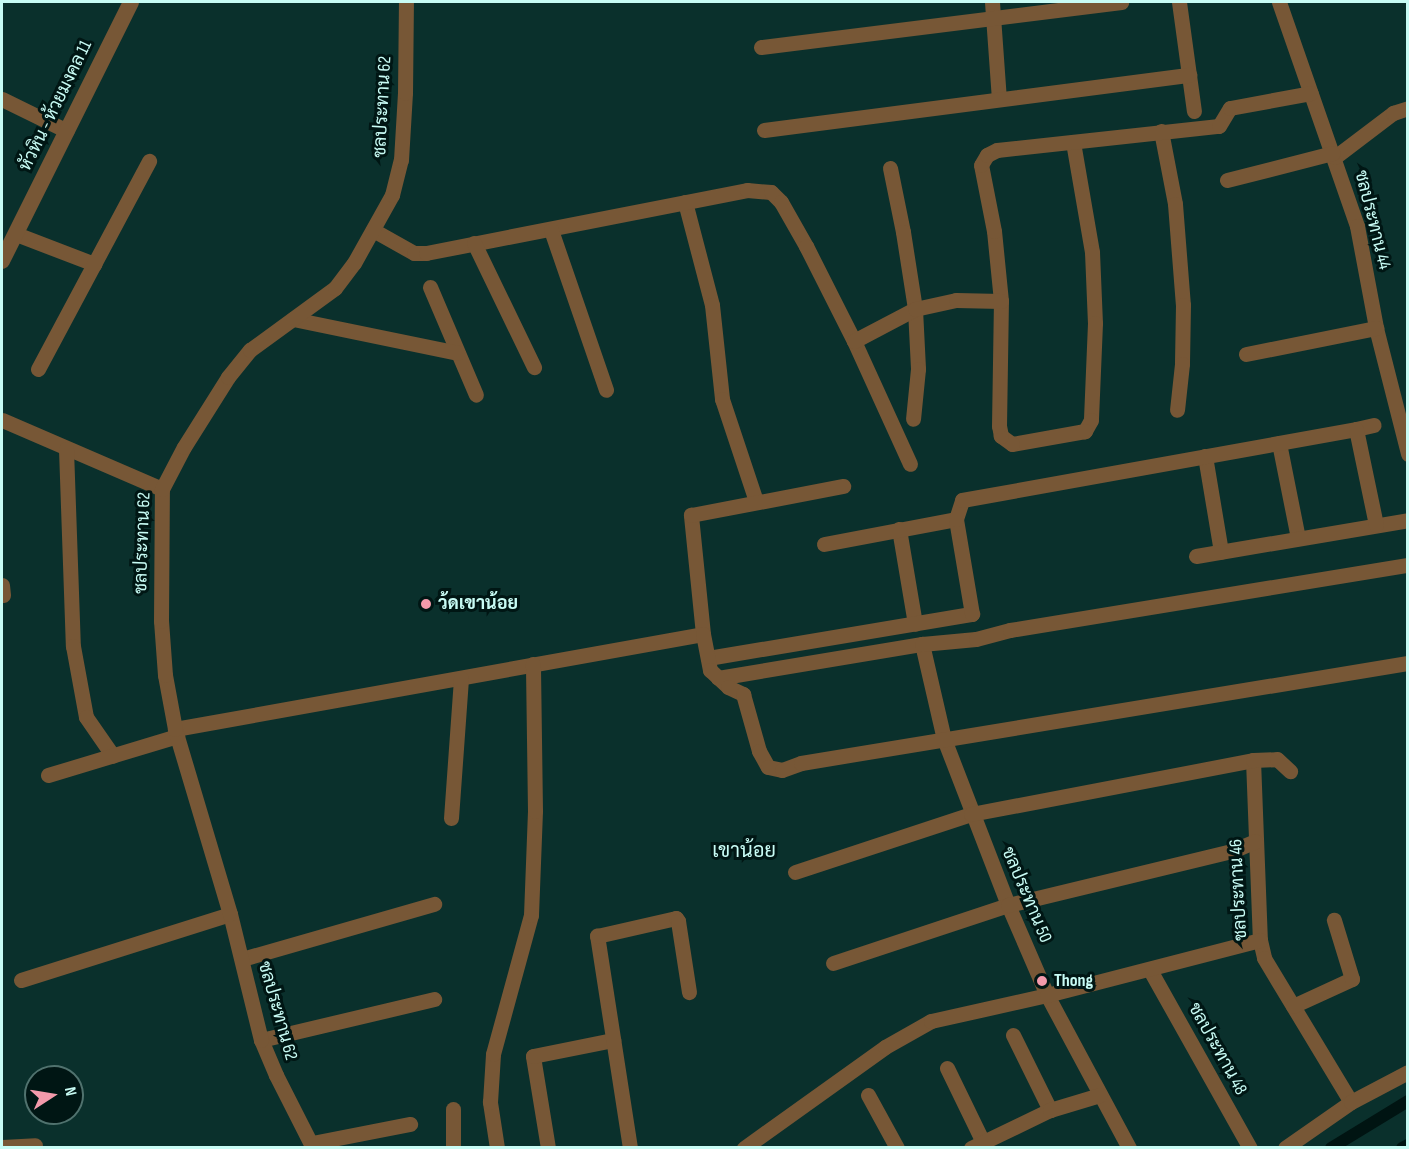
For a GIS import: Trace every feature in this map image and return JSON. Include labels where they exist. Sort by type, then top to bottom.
[{"type":"street","name":"หัวหิน - ห้วยมงคล 11","points":[[2,261],[131,2]]},
{"type":"street","name":"ชลประทาน 62","points":[[313,1145],[276,1075],[261,1040],[230,914],[176,733],[165,675],[161,621],[162,489],[184,447],[228,377],[250,350],[335,288],[354,263],[392,195],[401,160],[405,93],[406,2]]},
{"type":"street","points":[[992,2],[999,99]]},
{"type":"street","points":[[761,47],[1121,2]]},
{"type":"street","points":[[1179,2],[1194,111]]},
{"type":"street","name":"ชลประทาน 44","points":[[1279,2],[1357,226],[1376,328],[1407,454]]},
{"type":"street","points":[[764,130],[1189,75]]},
{"type":"street","points":[[1073,142],[1092,252],[1095,323],[1091,420],[1085,431],[1012,444],[1002,436],[999,426],[1001,301],[994,231],[981,165],[987,155],[997,150],[1161,131],[1193,131],[1219,126],[1230,108],[1311,93]]},
{"type":"street","points":[[2,99],[67,131]]},
{"type":"street","points":[[1227,180],[1334,155],[1393,113],[1407,108]]},
{"type":"street","points":[[1161,131],[1180,251],[1184,305],[1182,364],[1177,410]]},
{"type":"street","points":[[38,369],[149,161]]},
{"type":"street","points":[[890,168],[915,309],[918,369],[913,419]]},
{"type":"street","points":[[373,230],[414,253],[426,253],[747,190],[771,192],[781,202],[854,341],[910,464]]},
{"type":"street","points":[[685,202],[712,305],[723,399],[756,501]]},
{"type":"street","points":[[551,230],[606,390]]},
{"type":"street","points":[[16,234],[94,264]]},
{"type":"street","points":[[474,243],[534,367]]},
{"type":"street","points":[[430,287],[476,395]]},
{"type":"street","points":[[854,341],[915,309],[956,300],[1001,301]]},
{"type":"street","points":[[293,319],[458,353]]},
{"type":"street","points":[[1246,354],[1376,328]]},
{"type":"street","points":[[2,420],[162,489]]},
{"type":"street","points":[[708,658],[972,614],[956,519],[962,500],[1374,425]]},
{"type":"street","points":[[1356,429],[1376,525]]},
{"type":"street","points":[[1279,442],[1299,538]]},
{"type":"street","points":[[66,449],[73,646],[86,717],[112,756]]},
{"type":"street","points":[[1205,456],[1221,552]]},
{"type":"street","points":[[843,486],[691,515],[703,634],[710,670],[743,694],[759,751],[768,767],[775,769],[1407,663]]},
{"type":"street","points":[[824,544],[956,519]]},
{"type":"street","points":[[1196,556],[1407,519]]},
{"type":"street","points":[[899,529],[915,624]]},
{"type":"street","points":[[718,678],[922,644],[976,639],[1010,630],[1407,565]]},
{"type":"street","points":[[48,774],[112,756],[176,733],[533,664],[703,634]]},
{"type":"street","name":"ชลประทาน 50","points":[[922,644],[944,739],[1008,905],[1047,995],[1129,1148]]},
{"type":"street","points":[[496,1148],[490,1102],[493,1054],[531,915],[535,811],[533,664]]},
{"type":"street","points":[[451,818],[461,678]]},
{"type":"street","points":[[795,872],[971,814],[1253,760],[1277,759],[1290,771]]},
{"type":"street","name":"ชลประทาน 46","points":[[1253,760],[1260,940],[1264,958],[1351,1101]]},
{"type":"street","points":[[833,963],[1008,905],[1232,851],[1255,841]]},
{"type":"street","points":[[242,959],[434,904]]},
{"type":"street","points":[[21,980],[230,914]]},
{"type":"street","points":[[630,1148],[597,936],[676,918],[689,992]]},
{"type":"street","points":[[1293,1006],[1352,979],[1334,920]]},
{"type":"street","points":[[744,1148],[885,1047],[931,1021],[1150,970],[1260,940]]},
{"type":"street","name":"ชลประทาน 48","points":[[1150,970],[1250,1148]]},
{"type":"street","points":[[261,1040],[434,999]]},
{"type":"street","points":[[1013,1035],[1050,1110]]},
{"type":"street","points":[[548,1148],[533,1056],[613,1040]]},
{"type":"street","points":[[948,1068],[977,1144],[1050,1110],[1100,1095]]},
{"type":"street","points":[[1285,1148],[1351,1101],[1407,1072]]},
{"type":"street","points":[[868,1095],[897,1148]]},
{"type":"street","points":[[453,1108],[453,1148]]},
{"type":"street","points":[[313,1145],[410,1124]]},
{"type":"street","points":[[2,1147],[35,1145]]},
{"type":"waterway","points":[[1331,1148],[1408,1101]]},
{"type":"waterway","points":[[1402,1148],[1408,1145]]},
{"type":"place","name":"ว้ดเขาน้อย","points":[[426,604]]},
{"type":"place","name":"Thong","points":[[1042,981]]},
{"type":"district","name":"เขาน้อย","points":[[744,851]]}]
